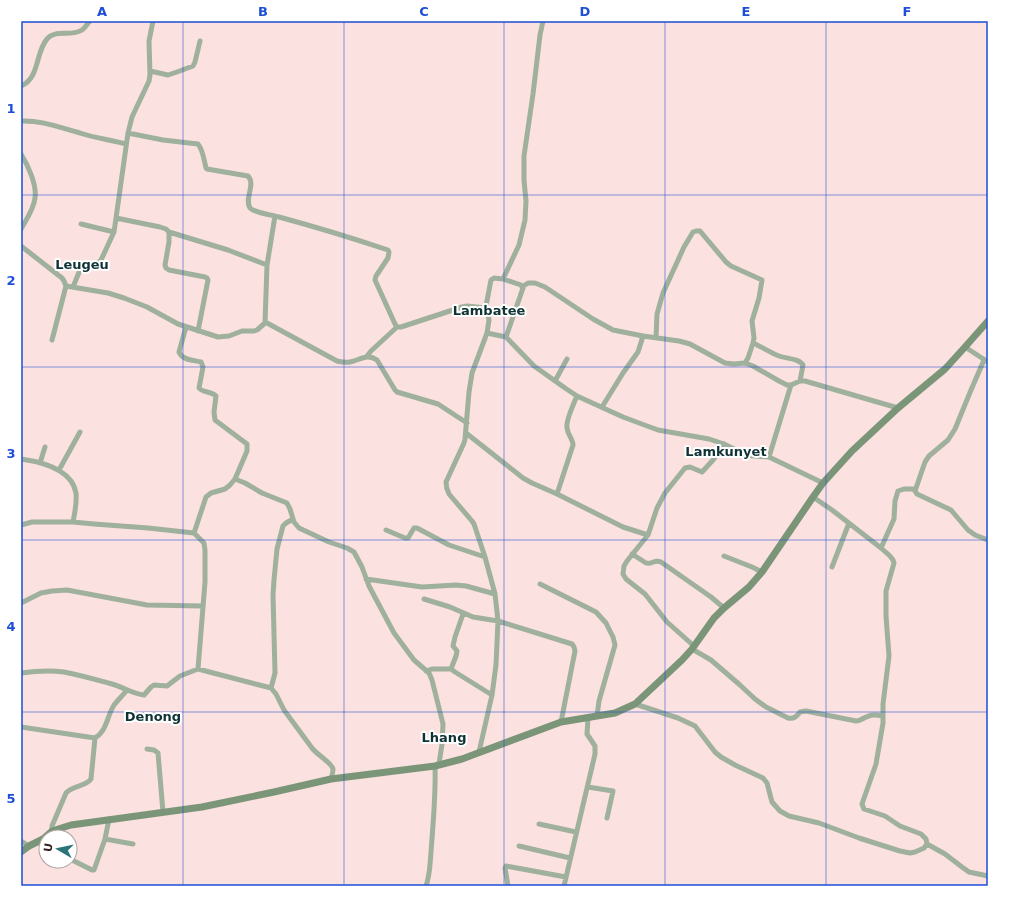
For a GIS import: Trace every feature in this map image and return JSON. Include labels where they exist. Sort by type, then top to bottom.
[{"type":"street","points":[[21,86],[26,84],[32,77],[46,40],[50,36],[82,30],[90,21]]},
{"type":"street","points":[[73,287],[84,263],[95,264],[101,260],[114,232],[128,133],[132,117],[149,81],[149,41],[153,21]]},
{"type":"street","points":[[503,279],[519,244],[525,220],[526,201],[524,156],[543,21]]},
{"type":"street","points":[[150,71],[168,74],[193,66],[196,62],[200,41]]},
{"type":"street","points":[[21,121],[30,120],[126,144]]},
{"type":"street","points":[[128,133],[162,140],[198,144],[202,152],[206,168],[248,176],[251,182],[248,203],[253,210],[332,231],[388,250],[388,258],[375,280],[397,327]]},
{"type":"street","points":[[21,154],[27,165],[36,190],[33,206],[21,230]]},
{"type":"street","points":[[66,286],[108,293],[124,298],[147,307],[178,324],[218,337],[223,337],[242,331],[257,330],[265,323],[267,265],[276,216]]},
{"type":"street","points":[[116,218],[160,227],[166,229],[168,232],[228,250],[267,265]]},
{"type":"street","points":[[81,224],[114,232]]},
{"type":"street","points":[[656,338],[657,314],[663,293],[684,247],[693,232],[700,231],[731,266],[762,280],[759,298],[752,322],[754,338],[753,343],[745,363]]},
{"type":"street","points":[[168,232],[169,242],[165,265],[166,268],[169,270],[205,277],[208,280],[198,331]]},
{"type":"street","points":[[21,246],[62,278],[66,286],[52,340]]},
{"type":"street","points":[[479,752],[492,695],[496,665],[498,621],[495,594],[485,556],[474,524],[449,494],[446,482],[464,443],[472,373],[487,333],[490,317],[486,308],[491,280],[492,278],[503,279],[521,285],[522,287]]},
{"type":"street","points":[[522,287],[528,283],[535,282],[613,330],[690,344],[726,363],[745,363],[754,366],[783,383],[791,385],[800,381],[817,384],[898,408]]},
{"type":"street","points":[[506,337],[522,292],[522,287]]},
{"type":"street","points":[[367,356],[397,327],[462,307],[467,306],[486,308]]},
{"type":"street","points":[[64,829],[75,824],[212,805],[331,779],[437,765],[462,759],[561,722],[621,711],[635,704],[682,660],[714,618],[749,587],[762,572],[823,483],[852,451],[898,408],[945,368],[966,347],[988,321]]},
{"type":"street","points":[[265,323],[337,361],[345,363],[367,356],[374,357],[394,390],[438,404],[467,423]]},
{"type":"street","points":[[186,327],[179,352],[183,358],[201,362],[203,367],[199,388],[202,391],[215,394],[215,420],[247,444],[247,451],[235,479],[225,489],[211,493],[206,497],[194,534]]},
{"type":"street","points":[[487,333],[506,337],[534,366],[555,381],[577,396],[623,417],[658,430],[709,439],[724,444],[742,455],[769,457],[823,483]]},
{"type":"street","points":[[602,407],[638,352],[643,336]]},
{"type":"street","points":[[753,343],[778,356],[802,363],[803,365],[800,381]]},
{"type":"street","points":[[966,347],[986,361],[971,390],[955,429],[948,440],[929,456],[925,462],[916,493],[950,510],[968,530],[975,535],[988,540]]},
{"type":"street","points":[[555,381],[567,359]]},
{"type":"street","points":[[769,457],[791,385]]},
{"type":"street","points":[[557,494],[572,446],[573,441],[568,431],[567,423],[577,396]]},
{"type":"street","points":[[59,470],[80,432]]},
{"type":"street","points":[[466,434],[527,481],[557,494],[623,527],[648,535]]},
{"type":"street","points":[[724,444],[713,460],[702,472],[690,467],[685,468],[665,493],[657,508],[648,535],[627,561],[623,574],[626,579],[645,594],[667,622],[693,647],[711,660],[766,707],[788,718],[796,717],[800,712],[806,711],[856,721],[860,721],[867,716],[872,715],[883,716]]},
{"type":"street","points":[[40,463],[45,447]]},
{"type":"street","points":[[21,459],[40,463],[64,473],[73,485],[75,492],[76,507],[73,522]]},
{"type":"street","points":[[235,479],[262,493],[287,503],[296,525],[308,533],[354,552],[394,633],[414,660],[429,673],[443,724],[442,744],[435,777],[433,833],[430,868],[426,886]]},
{"type":"street","points":[[881,548],[894,519],[894,501],[898,491],[904,489],[916,489]]},
{"type":"street","points":[[813,497],[881,548],[890,556],[894,563],[886,592],[889,656],[881,736],[876,764],[862,802],[862,808],[872,813],[888,817],[900,826],[921,834],[926,839],[927,844],[945,854],[969,872],[988,876]]},
{"type":"street","points":[[270,688],[275,674],[273,595],[277,549],[283,526],[293,519]]},
{"type":"street","points":[[21,525],[32,522],[73,522],[148,528],[194,534],[205,546],[205,582],[198,669]]},
{"type":"street","points":[[832,567],[849,523]]},
{"type":"street","points":[[386,530],[408,538],[414,528],[417,528],[449,545],[485,556]]},
{"type":"street","points":[[632,554],[648,564],[656,561],[661,562],[711,597],[724,608]]},
{"type":"street","points":[[724,556],[762,572]]},
{"type":"street","points":[[366,579],[422,587],[461,586],[495,594]]},
{"type":"street","points":[[540,584],[596,612],[606,622],[613,637],[615,645],[599,701],[597,716]]},
{"type":"street","points":[[21,603],[41,593],[67,590],[147,605],[203,606]]},
{"type":"street","points":[[424,599],[450,607],[463,614],[498,621],[574,645],[575,651],[561,722]]},
{"type":"street","points":[[451,669],[457,651],[453,646],[463,614]]},
{"type":"street","points":[[426,671],[441,668],[451,669],[492,695]]},
{"type":"street","points":[[21,673],[35,671],[64,672],[116,685],[144,695],[154,685],[167,686],[180,676],[198,669],[270,688],[276,694],[284,710],[315,752],[332,767],[331,779]]},
{"type":"street","points":[[52,829],[67,791],[71,788],[87,784],[91,779],[96,738],[103,731],[115,704],[127,690]]},
{"type":"street","points":[[635,704],[678,718],[695,726],[715,752],[721,757],[763,778],[767,783],[772,802],[780,811],[789,816],[819,823],[900,851],[910,853],[915,852],[924,848],[927,844]]},
{"type":"street","points":[[564,886],[595,754],[595,746],[587,734],[588,718]]},
{"type":"street","points":[[21,727],[96,738]]},
{"type":"street","points":[[147,749],[154,750],[158,753],[163,812]]},
{"type":"street","points":[[588,787],[613,791],[607,818]]},
{"type":"street","points":[[78,863],[94,870],[105,839],[108,819]]},
{"type":"street","points":[[539,824],[576,832]]},
{"type":"street","points":[[105,839],[133,844]]},
{"type":"street","points":[[21,841],[29,846]]},
{"type":"street","points":[[21,852],[38,842]]},
{"type":"street","points":[[519,846],[570,858]]},
{"type":"street","points":[[508,886],[506,866],[566,877]]},
{"type":"district","name":"Leugeu","points":[[82,264]]},
{"type":"district","name":"Lambatee","points":[[489,310]]},
{"type":"district","name":"Lamkunyet","points":[[726,451]]},
{"type":"district","name":"Denong","points":[[153,716]]},
{"type":"district","name":"Lhang","points":[[444,737]]}]
